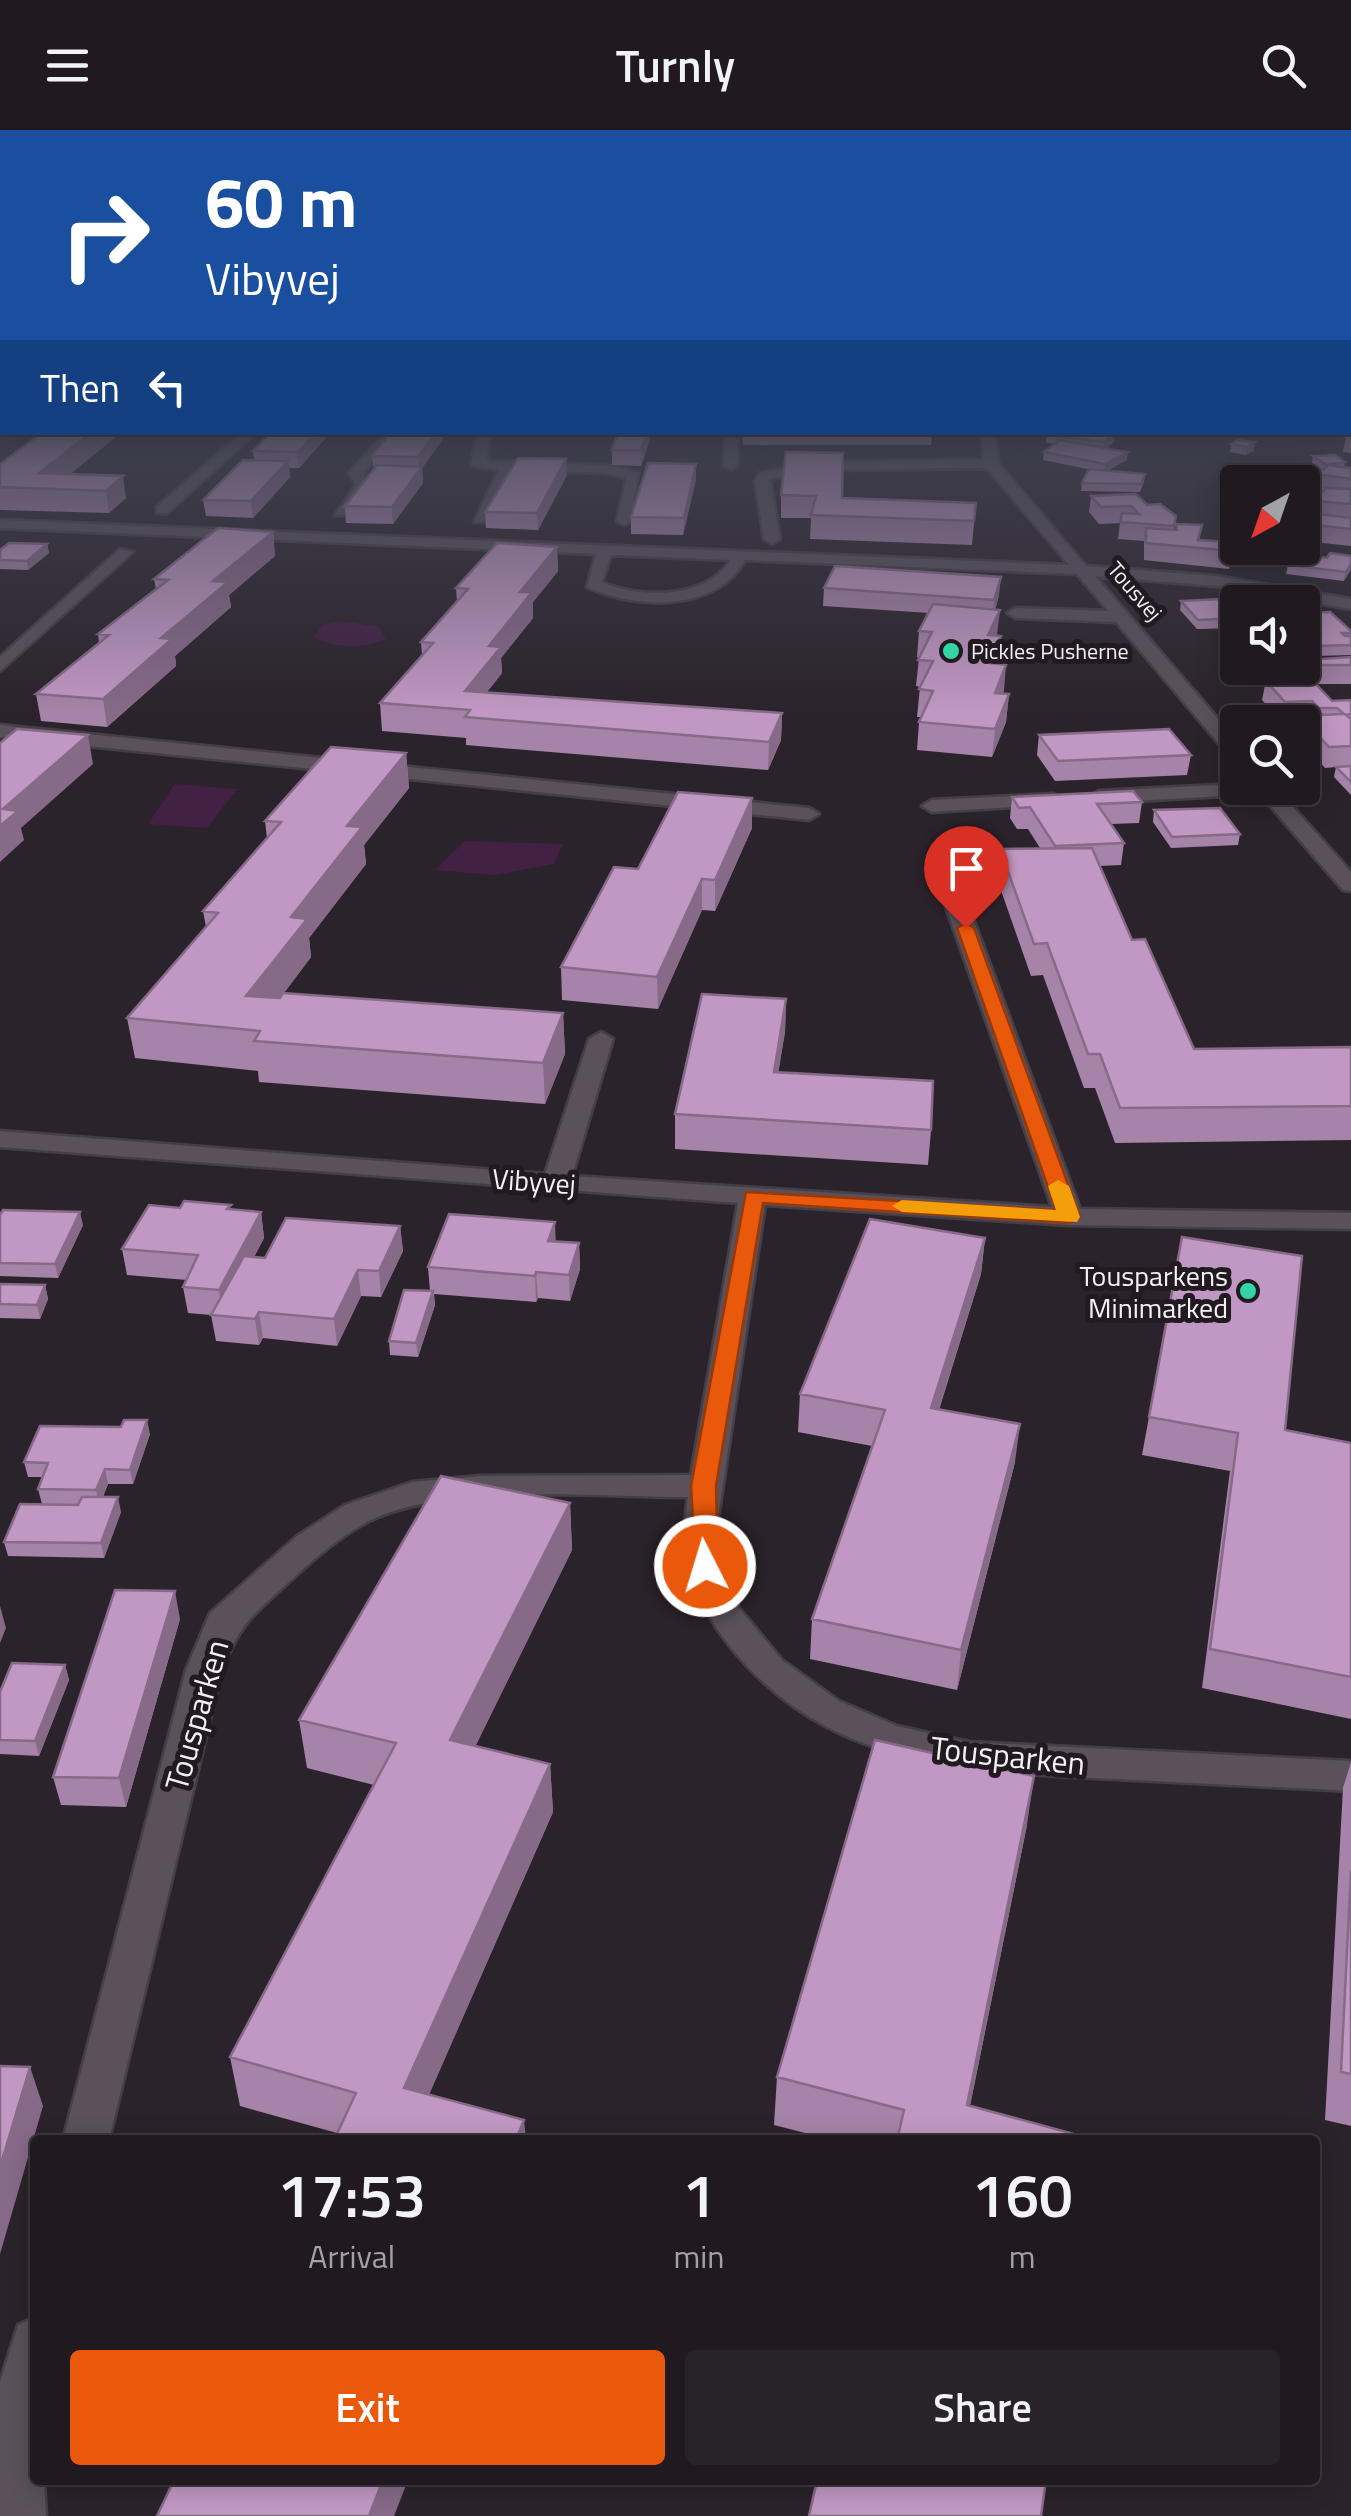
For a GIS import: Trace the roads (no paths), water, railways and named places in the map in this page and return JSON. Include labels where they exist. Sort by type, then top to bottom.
[{"type":"street","points":[[162,510],[182,492]]},
{"type":"street","points":[[340,512],[356,492]]},
{"type":"street","points":[[478,519],[493,492]]},
{"type":"street","points":[[624,522],[630,492]]},
{"type":"street","points":[[764,492],[772,539]]},
{"type":"street","name":"Tousvej","points":[[1016,492],[1220,732]]},
{"type":"street","points":[[0,524],[1084,570],[1216,581],[1351,605]]},
{"type":"street","points":[[605,550],[593,584],[606,590],[696,596],[720,588],[740,556]]},
{"type":"street","points":[[0,666],[124,552]]},
{"type":"street","points":[[801,559],[1351,605]]},
{"type":"street","points":[[1015,613],[1124,617]]},
{"type":"street","points":[[0,731],[809,814]]},
{"type":"street","points":[[932,806],[1220,790]]},
{"type":"street","points":[[1281,805],[1351,885]]},
{"type":"street","points":[[940,856],[1069,1217]]},
{"type":"street","points":[[556,1183],[600,1039]]},
{"type":"street","name":"Vibyvej","points":[[0,1139],[556,1183],[1069,1217],[1351,1221]]},
{"type":"street","name":"Tousparken","points":[[754,1196],[703,1486],[705,1566],[724,1612],[768,1670],[826,1711],[888,1739],[969,1757],[1351,1776]]},
{"type":"street","name":"Tousparken","points":[[87,2135],[204,1670],[223,1622],[309,1544],[357,1512],[412,1493],[480,1487],[703,1486]]},
{"type":"street","points":[[20,2516],[15,2422],[30,2362]]},
{"type":"place","name":"Pickles Pusherne","points":[[951,651]]},
{"type":"place","name":"Tousparkens Minimarked","points":[[1248,1291]]}]
